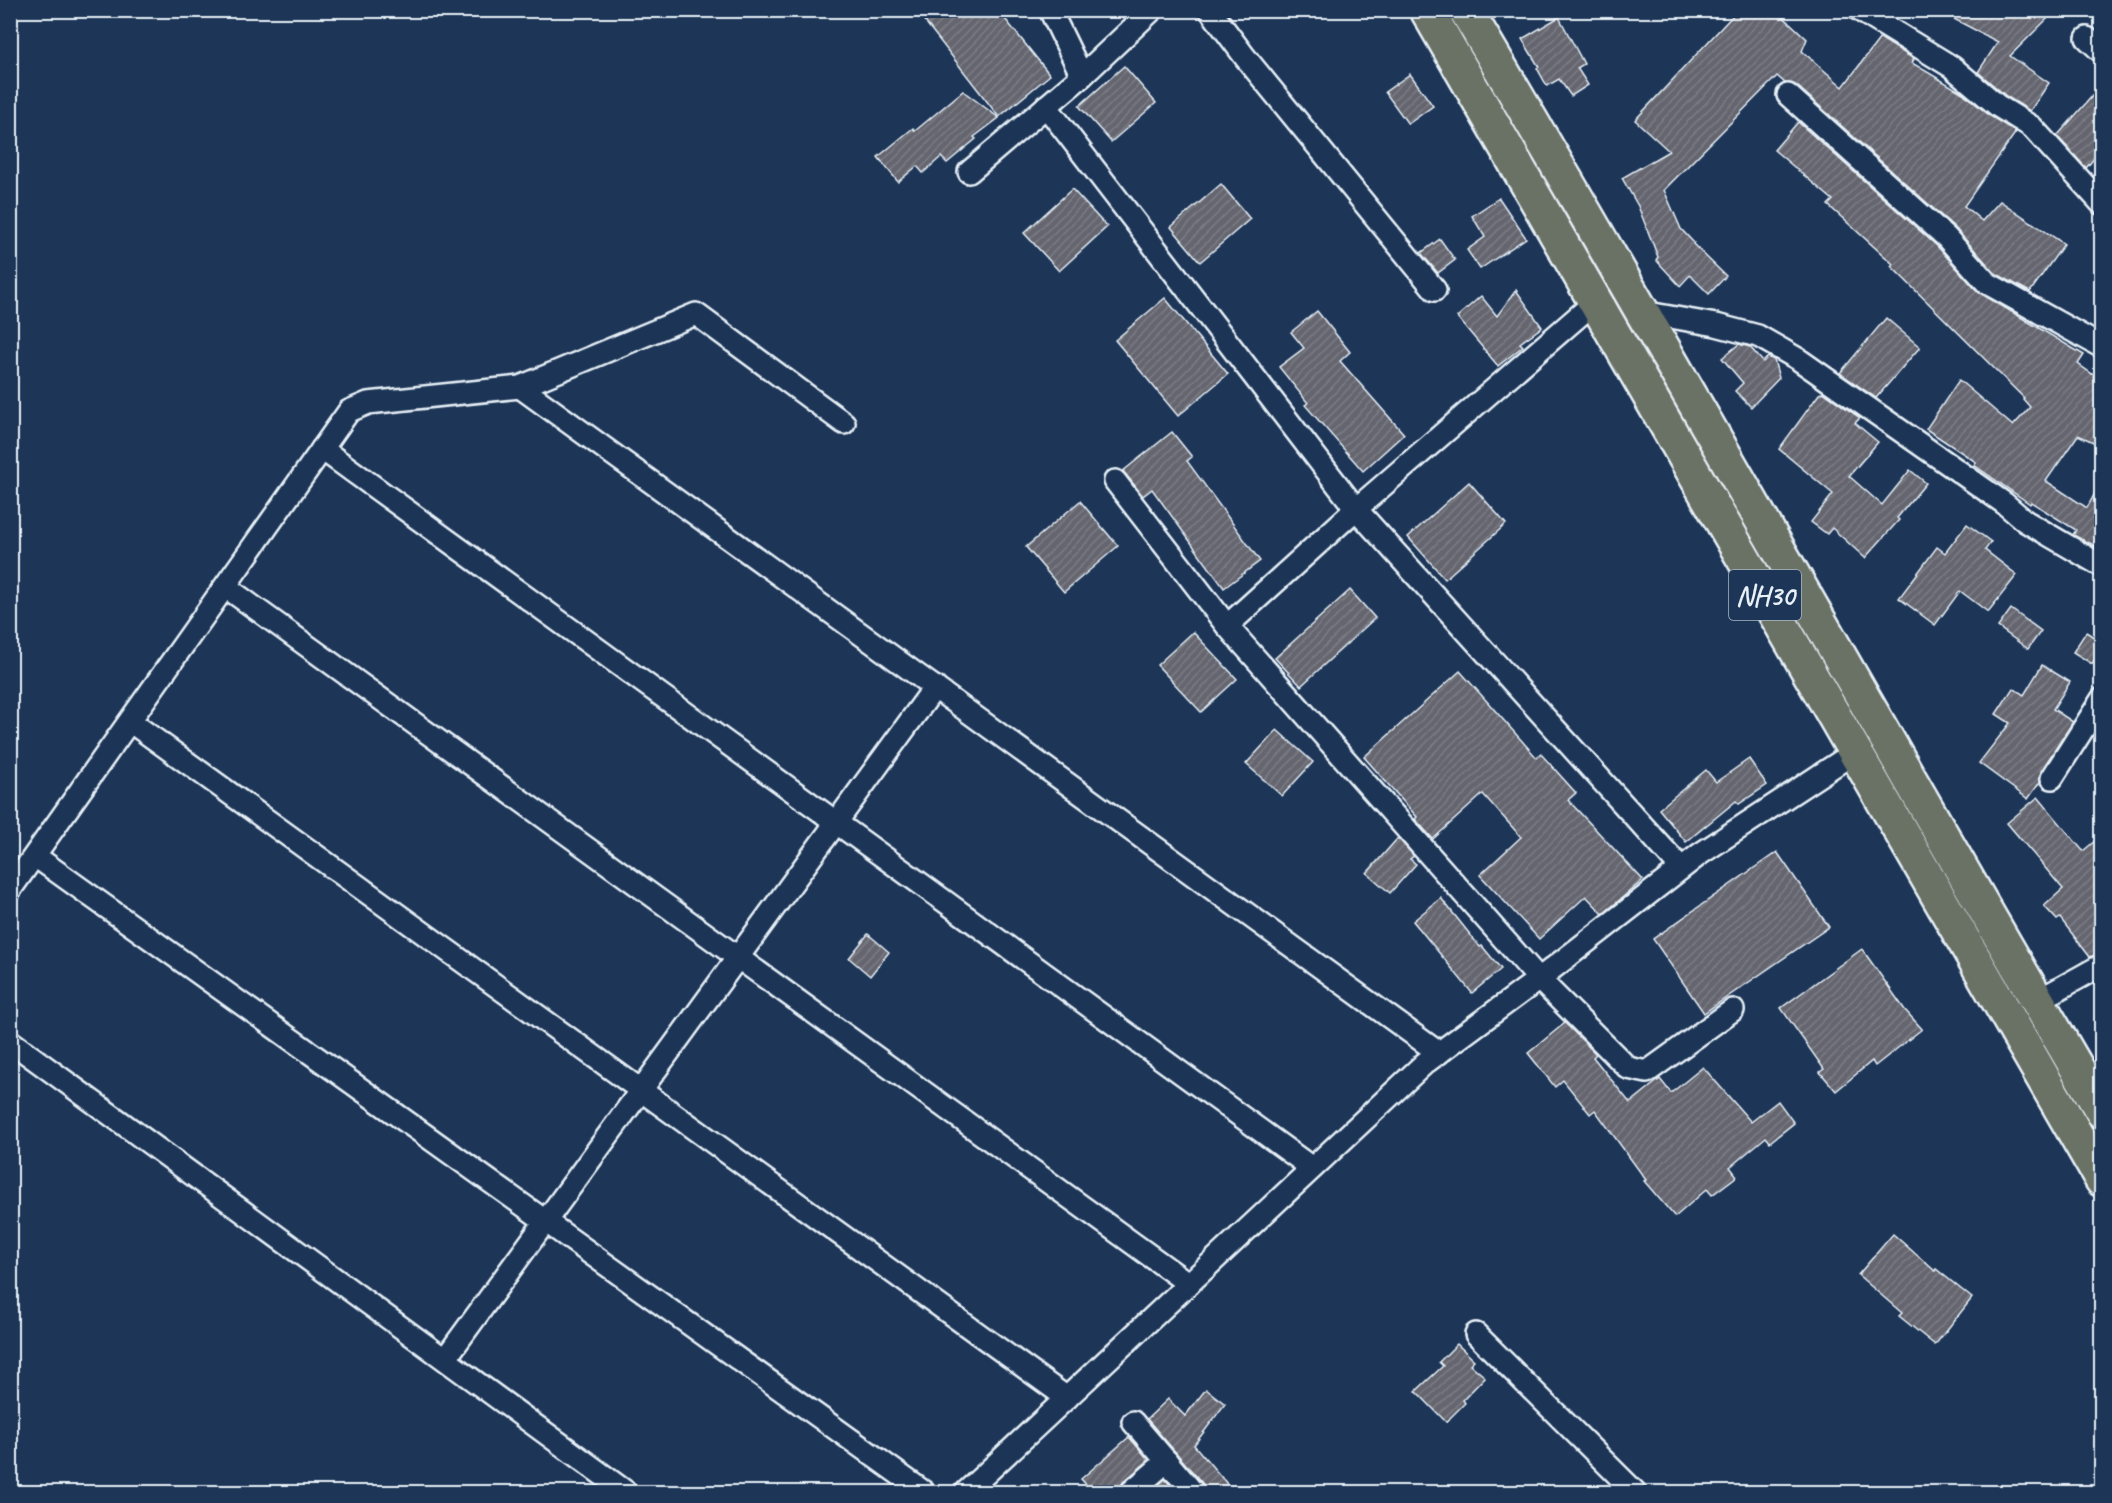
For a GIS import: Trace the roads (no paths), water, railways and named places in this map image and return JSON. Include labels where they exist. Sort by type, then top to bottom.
[{"type":"highway","name":"NH30","points":[[1427,10],[2102,1180]]},
{"type":"highway","name":"NH30","points":[[1466,10],[2102,1111]]},
{"type":"street","points":[[1050,10],[1082,76]]},
{"type":"street","points":[[969,172],[1082,76],[1152,10]]},
{"type":"street","points":[[1210,10],[1245,57],[1435,291]]},
{"type":"street","points":[[1859,10],[1952,67],[1998,106],[2032,127],[2102,204]]},
{"type":"street","points":[[1788,95],[1946,237],[1988,283],[2102,346]]},
{"type":"street","points":[[1046,106],[1356,509],[1681,868]]},
{"type":"street","points":[[1227,626],[1356,509],[1596,301]]},
{"type":"street","points":[[1642,312],[1716,325],[1758,336],[1798,360],[2004,503],[2025,521],[2102,566]]},
{"type":"street","points":[[10,890],[349,411],[368,403],[520,387],[696,314],[844,423]]},
{"type":"street","points":[[520,387],[1439,1053]]},
{"type":"street","points":[[322,449],[1312,1168]]},
{"type":"street","points":[[1115,481],[1227,626],[1539,979],[1628,1068],[1647,1072],[1732,1010]]},
{"type":"street","points":[[226,587],[1189,1284]]},
{"type":"street","points":[[445,1359],[934,687]]},
{"type":"street","points":[[2052,778],[2102,699]]},
{"type":"street","points":[[131,722],[1067,1398]]},
{"type":"street","points":[[966,1492],[1425,1063],[1539,979],[1681,868],[1855,752]]},
{"type":"street","points":[[34,856],[924,1492]]},
{"type":"street","points":[[2037,1001],[2102,965]]},
{"type":"street","points":[[10,1041],[626,1492]]},
{"type":"street","points":[[1476,1334],[1635,1492]]},
{"type":"street","points":[[1133,1422],[1193,1492]]},
{"type":"street","points":[[1131,1492],[1167,1461]]}]
